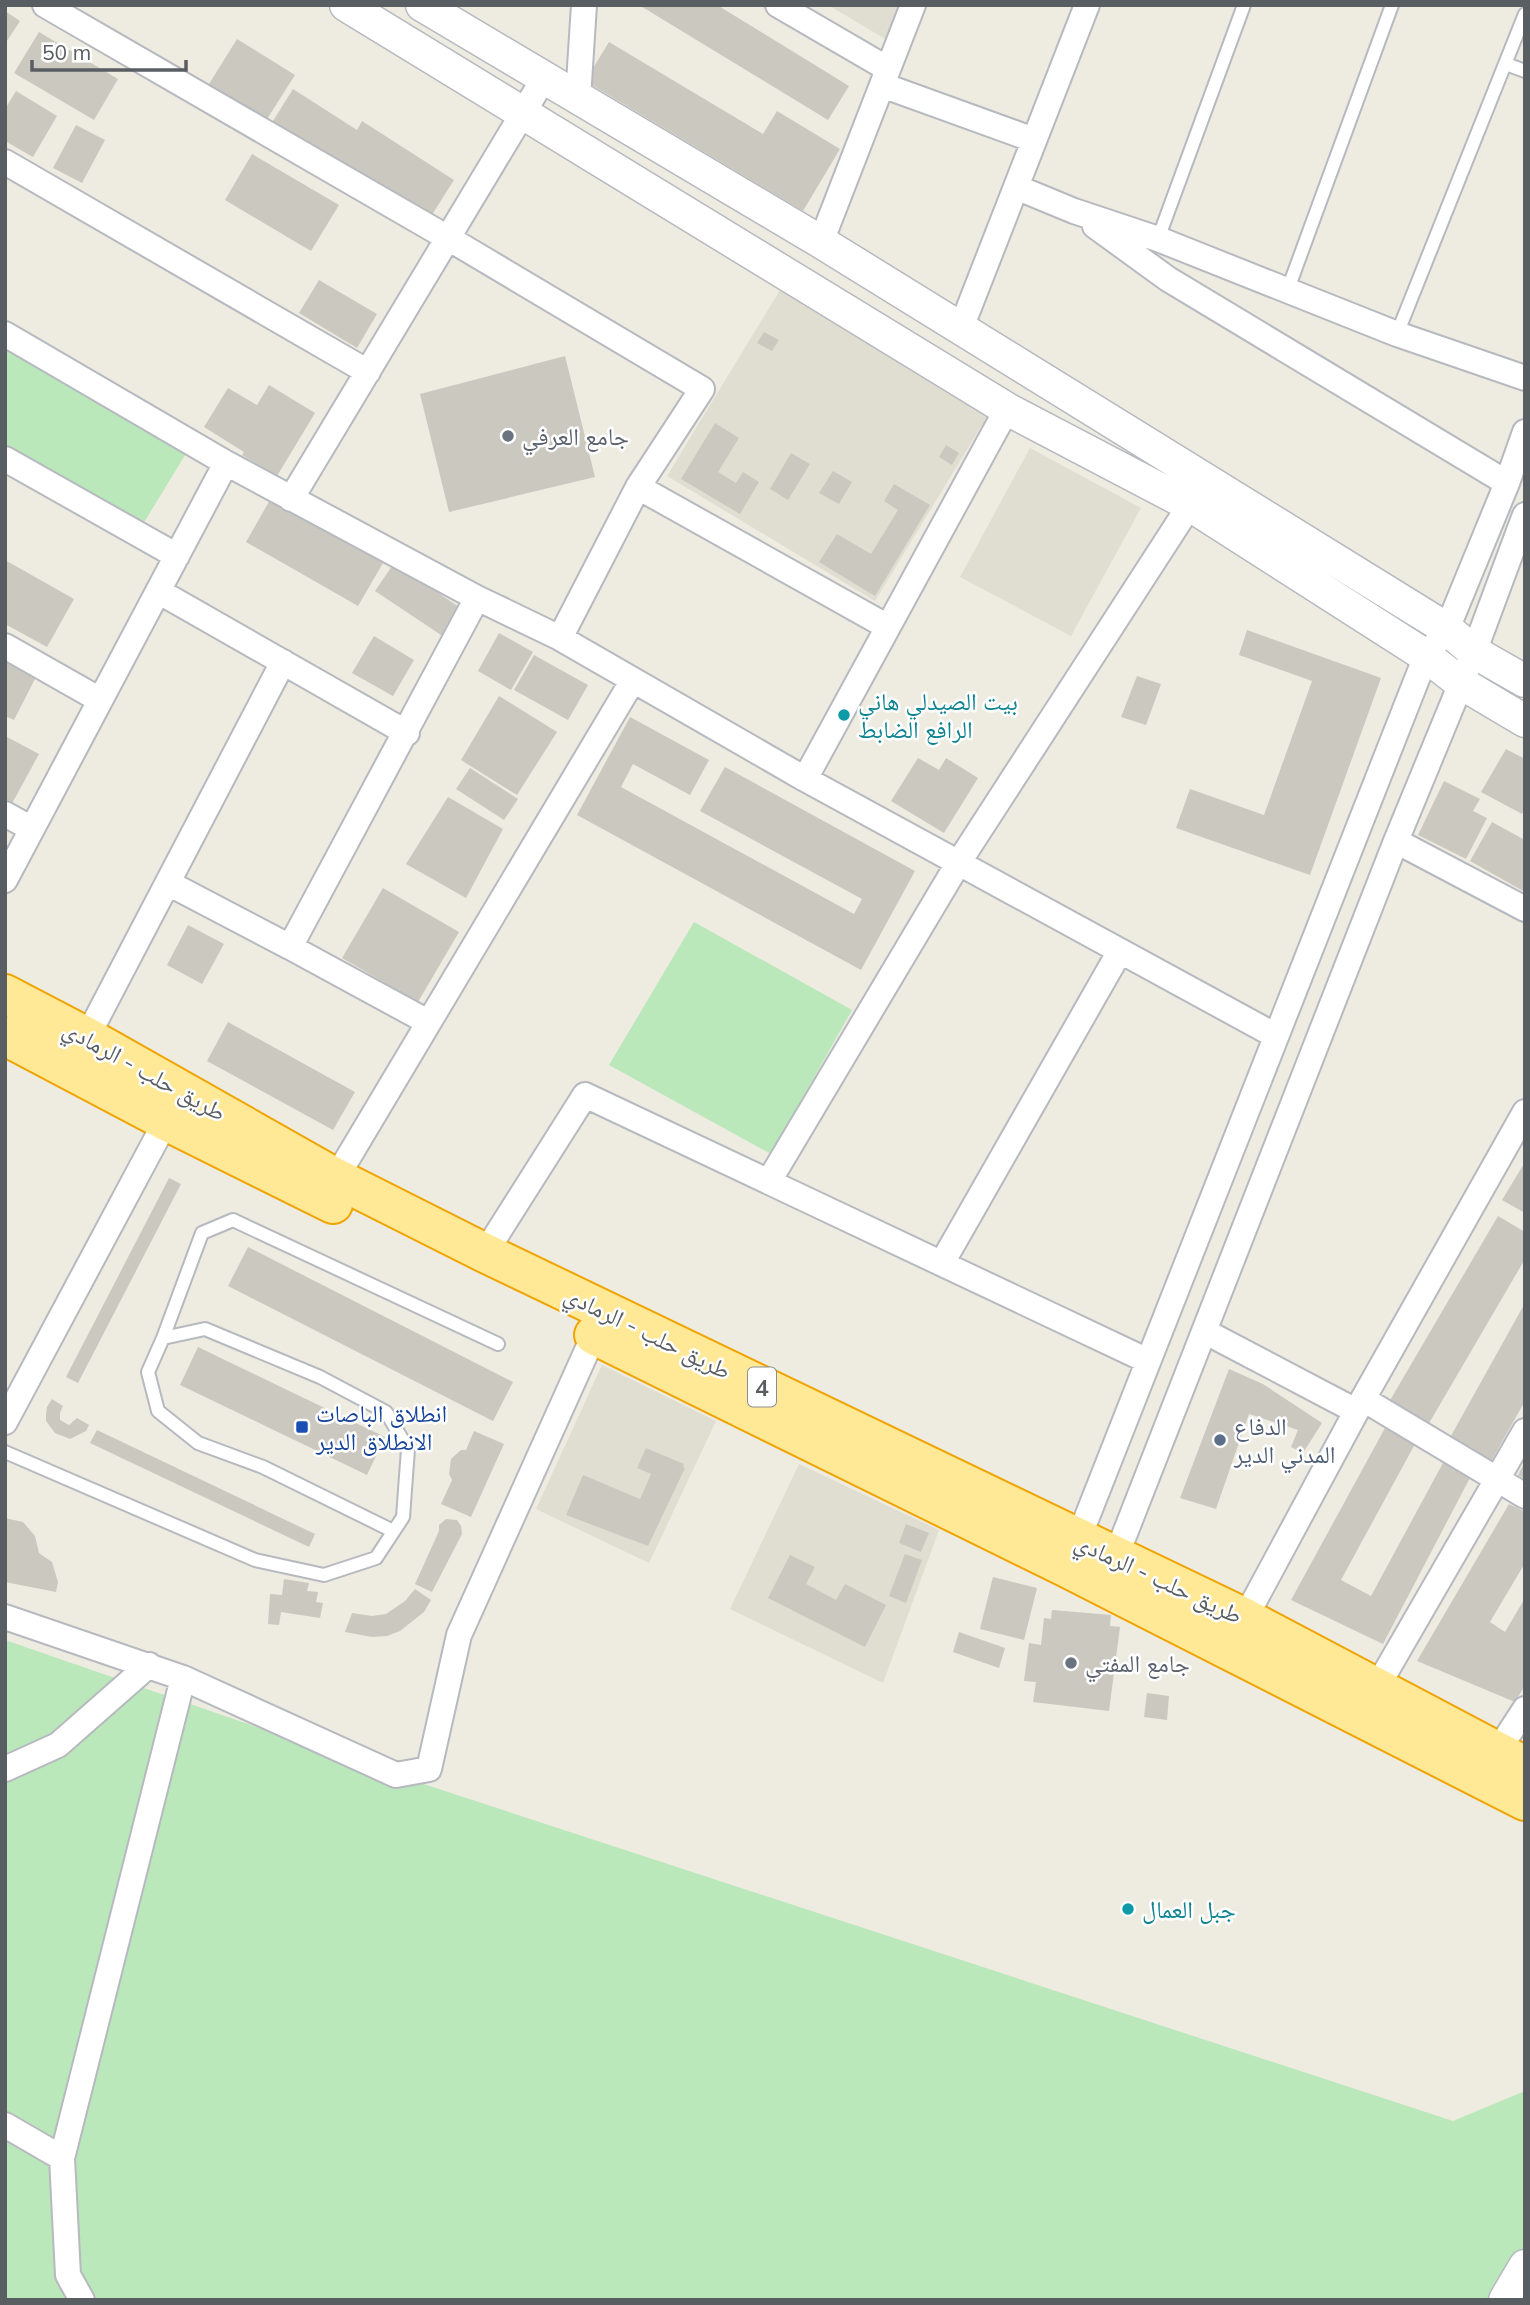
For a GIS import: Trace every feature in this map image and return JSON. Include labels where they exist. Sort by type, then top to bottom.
[{"type":"highway","name":"طريق حلب - الرمادي","points":[[5,994],[87,1037],[336,1178],[1072,1554]]},
{"type":"highway","name":"طريق حلب - الرمادي","points":[[5,1036],[166,1121],[594,1335],[1110,1572],[1525,1801]]},
{"type":"highway","name":"طريق حلب - الرمادي","points":[[1110,1572],[1245,1618],[1511,1759]]},
{"type":"street","points":[[45,5],[448,238],[702,389],[638,487],[560,638]]},
{"type":"street","points":[[346,5],[1007,410],[1190,505],[1426,656],[1461,683],[1525,721]]},
{"type":"street","points":[[422,5],[821,242],[1447,629],[1474,652],[1525,681]]},
{"type":"street","points":[[578,98],[584,5]]},
{"type":"street","points":[[778,5],[885,77],[1034,140]]},
{"type":"street","points":[[821,242],[913,5]]},
{"type":"street","points":[[961,328],[1087,5]]},
{"type":"street","points":[[291,499],[544,78]]},
{"type":"street","points":[[5,162],[368,372]]},
{"type":"street","points":[[1016,187],[1074,211],[1158,239],[1288,289],[1396,334],[1525,378]]},
{"type":"street","points":[[1074,211],[1168,279],[1507,483]]},
{"type":"street","points":[[5,334],[291,499],[477,598],[560,638],[805,779],[1276,1036]]},
{"type":"street","points":[[805,779],[1007,410]]},
{"type":"street","points":[[1072,1554],[1426,656],[1447,629],[1525,432]]},
{"type":"street","points":[[5,459],[177,556]]},
{"type":"street","points":[[5,880],[226,463]]},
{"type":"street","points":[[638,487],[888,627]]},
{"type":"street","points":[[769,1181],[959,862],[1190,505]]},
{"type":"street","points":[[1110,1572],[1396,841],[1474,652],[1525,515]]},
{"type":"street","points":[[158,591],[407,733]]},
{"type":"street","points":[[290,947],[477,598]]},
{"type":"street","points":[[5,646],[100,700]]},
{"type":"street","points":[[87,1037],[283,662]]},
{"type":"street","points":[[336,1178],[633,680]]},
{"type":"street","points":[[5,814],[32,829]]},
{"type":"street","points":[[1396,841],[1525,909]]},
{"type":"street","points":[[168,883],[428,1022]]},
{"type":"street","points":[[942,1262],[1120,951]]},
{"type":"street","points":[[485,1253],[585,1095],[1148,1361]]},
{"type":"street","points":[[1245,1618],[1359,1405],[1525,1112]]},
{"type":"street","points":[[5,1422],[166,1121]]},
{"type":"street","points":[[1204,1331],[1359,1405],[1525,1496]]},
{"type":"street","points":[[5,1617],[183,1678],[396,1775],[429,1769],[459,1635],[594,1335]]},
{"type":"street","points":[[1377,1687],[1525,1431]]},
{"type":"street","points":[[5,1769],[58,1745],[149,1665]]},
{"type":"street","points":[[82,2300],[68,2275],[62,2158],[183,1678]]},
{"type":"street","points":[[1511,1759],[1525,1709]]},
{"type":"street","points":[[5,2125],[62,2158]]},
{"type":"street","points":[[1505,2300],[1525,2266]]},
{"type":"lane","points":[[1158,239],[1244,5]]},
{"type":"lane","points":[[1288,289],[1392,5]]},
{"type":"lane","points":[[1396,334],[1525,14]]},
{"type":"lane","points":[[1506,64],[1525,71]]},
{"type":"lane","points":[[393,1531],[263,1467],[198,1443],[158,1411],[148,1372],[202,1233],[233,1220],[498,1344]]},
{"type":"lane","points":[[5,1452],[255,1560],[324,1575],[376,1558],[403,1517],[408,1449],[386,1412],[320,1377],[205,1329],[163,1338]]},
{"type":"shaded area","points":[[828,5],[900,5],[887,40]]},
{"type":"shaded area","points":[[780,290],[988,415],[875,601],[667,476]]},
{"type":"shaded area","points":[[1030,448],[1141,508],[1071,636],[960,577]]},
{"type":"shaded area","points":[[602,1365],[716,1421],[649,1563],[536,1509]]},
{"type":"shaded area","points":[[799,1464],[939,1530],[883,1683],[730,1609]]},
{"type":"green space","points":[[5,344],[187,452],[143,524],[5,444]]},
{"type":"green space","points":[[694,922],[852,1010],[771,1154],[609,1065]]},
{"type":"green space","points":[[5,1640],[396,1775],[1453,2121],[1525,2091],[1525,2300],[5,2300]]},
{"type":"building","points":[[639,5],[717,5],[849,86],[828,120]]},
{"type":"building","points":[[5,11],[20,21],[5,44]]},
{"type":"building","points":[[39,32],[118,79],[94,120],[14,73]]},
{"type":"building","points":[[237,39],[295,75],[267,119],[209,84]]},
{"type":"building","points":[[609,42],[763,134],[777,111],[840,149],[803,211],[585,81]]},
{"type":"building","points":[[293,89],[357,130],[362,121],[454,180],[428,221],[273,121]]},
{"type":"building","points":[[16,91],[57,116],[33,157],[5,141],[5,109]]},
{"type":"building","points":[[76,125],[105,140],[82,183],[53,168]]},
{"type":"building","points":[[252,154],[339,205],[311,251],[225,200]]},
{"type":"building","points":[[319,280],[377,314],[357,348],[299,313]]},
{"type":"building","points":[[764,332],[779,340],[772,351],[757,343]]},
{"type":"building","name":"جامع العرفي","points":[[565,356],[595,477],[449,512],[420,394]]},
{"type":"building","points":[[269,385],[315,413],[277,476],[204,427],[228,388],[257,405]]},
{"type":"building","points":[[715,423],[739,438],[718,472],[736,483],[743,472],[759,482],[740,514],[681,479]]},
{"type":"building","points":[[946,445],[959,453],[952,465],[939,457]]},
{"type":"building","points":[[791,453],[810,464],[788,500],[770,489]]},
{"type":"building","points":[[833,471],[852,482],[839,504],[819,493]]},
{"type":"building","points":[[894,484],[930,505],[875,596],[819,562],[837,534],[871,554],[898,510],[884,501]]},
{"type":"building","points":[[270,500],[383,563],[358,606],[246,542]]},
{"type":"building","points":[[5,560],[74,599],[47,647],[5,624]]},
{"type":"building","points":[[394,563],[462,609],[444,637],[375,591]]},
{"type":"building","points":[[1247,630],[1381,678],[1310,875],[1176,828],[1190,789],[1264,815],[1312,681],[1239,655]]},
{"type":"building","points":[[499,633],[533,652],[511,690],[478,671]]},
{"type":"building","points":[[374,636],[414,660],[393,696],[352,673]]},
{"type":"building","points":[[534,655],[588,685],[568,720],[514,690]]},
{"type":"building","points":[[5,657],[38,673],[14,720],[5,716]]},
{"type":"building","points":[[1137,676],[1161,684],[1146,725],[1121,717]]},
{"type":"building","points":[[499,696],[557,732],[517,795],[461,760]]},
{"type":"building","points":[[630,717],[709,760],[690,795],[633,764],[621,787],[854,914],[862,899],[700,811],[725,767],[915,871],[861,970],[577,815]]},
{"type":"building","points":[[5,736],[39,754],[9,809],[5,807]]},
{"type":"building","points":[[1506,749],[1525,759],[1525,809],[1522,814],[1481,792]]},
{"type":"building","points":[[918,758],[939,770],[946,758],[978,778],[944,833],[891,801]]},
{"type":"building","points":[[470,768],[518,799],[504,820],[456,789]]},
{"type":"building","points":[[1444,781],[1480,799],[1473,811],[1487,818],[1466,859],[1418,835]]},
{"type":"building","points":[[448,797],[503,829],[466,898],[406,864]]},
{"type":"building","points":[[1492,822],[1525,840],[1525,892],[1470,861]]},
{"type":"building","points":[[383,888],[459,932],[418,1002],[342,958]]},
{"type":"building","points":[[188,925],[224,944],[202,984],[167,965]]},
{"type":"building","points":[[228,1022],[355,1092],[333,1130],[207,1061]]},
{"type":"building","points":[[1525,1162],[1525,1213],[1502,1200]]},
{"type":"building","points":[[169,1178],[181,1184],[78,1383],[66,1377]]},
{"type":"building","points":[[1498,1216],[1525,1232],[1525,1259],[1428,1425],[1389,1402]]},
{"type":"building","points":[[248,1247],[513,1382],[493,1421],[228,1286]]},
{"type":"building","points":[[1525,1303],[1525,1401],[1489,1465],[1447,1443]]},
{"type":"building","points":[[198,1347],[385,1437],[367,1475],[180,1385]]},
{"type":"building","points":[[1229,1369],[1263,1384],[1322,1423],[1303,1453],[1291,1447],[1298,1430],[1249,1414],[1216,1509],[1180,1498]]},
{"type":"building","points":[[52,1399],[63,1406],[60,1420],[69,1425],[77,1418],[89,1425],[86,1431],[70,1439],[55,1433],[46,1421],[47,1407]]},
{"type":"building","points":[[1385,1428],[1415,1444],[1341,1580],[1371,1596],[1444,1461],[1472,1474],[1383,1644],[1291,1600]]},
{"type":"building","points":[[97,1430],[315,1534],[309,1547],[90,1443]]},
{"type":"building","points":[[474,1431],[504,1444],[471,1517],[441,1504],[452,1480],[449,1474],[451,1459],[461,1450],[466,1450]]},
{"type":"building","points":[[646,1448],[684,1464],[685,1468],[648,1546],[566,1515],[583,1475],[640,1499],[651,1474],[637,1468]]},
{"type":"building","points":[[1525,1462],[1525,1479],[1518,1475]]},
{"type":"building","points":[[1509,1504],[1525,1512],[1525,1563],[1490,1622],[1505,1632],[1525,1598],[1525,1685],[1515,1702],[1417,1661]]},
{"type":"building","points":[[5,1518],[23,1522],[35,1536],[39,1553],[52,1562],[58,1582],[56,1592],[5,1582]]},
{"type":"building","points":[[446,1519],[457,1520],[462,1534],[432,1592],[415,1584],[439,1531],[439,1525]]},
{"type":"building","points":[[906,1524],[929,1533],[921,1552],[899,1543]]},
{"type":"building","points":[[905,1554],[922,1560],[906,1603],[889,1596]]},
{"type":"building","points":[[790,1555],[815,1567],[806,1584],[836,1600],[845,1584],[886,1605],[865,1647],[768,1598]]},
{"type":"building","points":[[993,1577],[1037,1588],[1024,1640],[980,1629]]},
{"type":"building","points":[[284,1579],[309,1583],[307,1591],[318,1592],[316,1602],[323,1603],[320,1618],[281,1612],[279,1625],[268,1624],[270,1594],[282,1595]]},
{"type":"building","points":[[415,1589],[431,1600],[424,1612],[400,1631],[387,1636],[372,1637],[345,1632],[352,1613],[372,1616],[386,1614],[405,1601]]},
{"type":"building","name":"جامع المفتي","points":[[1052,1610],[1111,1615],[1110,1626],[1120,1627],[1109,1711],[1033,1702],[1036,1682],[1024,1681],[1029,1643],[1041,1645],[1044,1618],[1051,1619]]},
{"type":"building","points":[[959,1632],[1005,1648],[999,1668],[953,1652]]},
{"type":"building","points":[[1147,1693],[1169,1696],[1167,1720],[1144,1717]]},
{"type":"place","name":"جامع العرفي","points":[[508,436]]},
{"type":"place","name":"بيت الصيدلي هاني الرافع الضابط","points":[[844,715]]},
{"type":"place","name":"انطلاق الباصات الانطلاق الدير","points":[[302,1427]]},
{"type":"place","name":"الدفاع المدني الدير","points":[[1220,1440]]},
{"type":"place","name":"جامع المفتي","points":[[1071,1663]]},
{"type":"place","name":"جبل العمال","points":[[1128,1909]]}]
